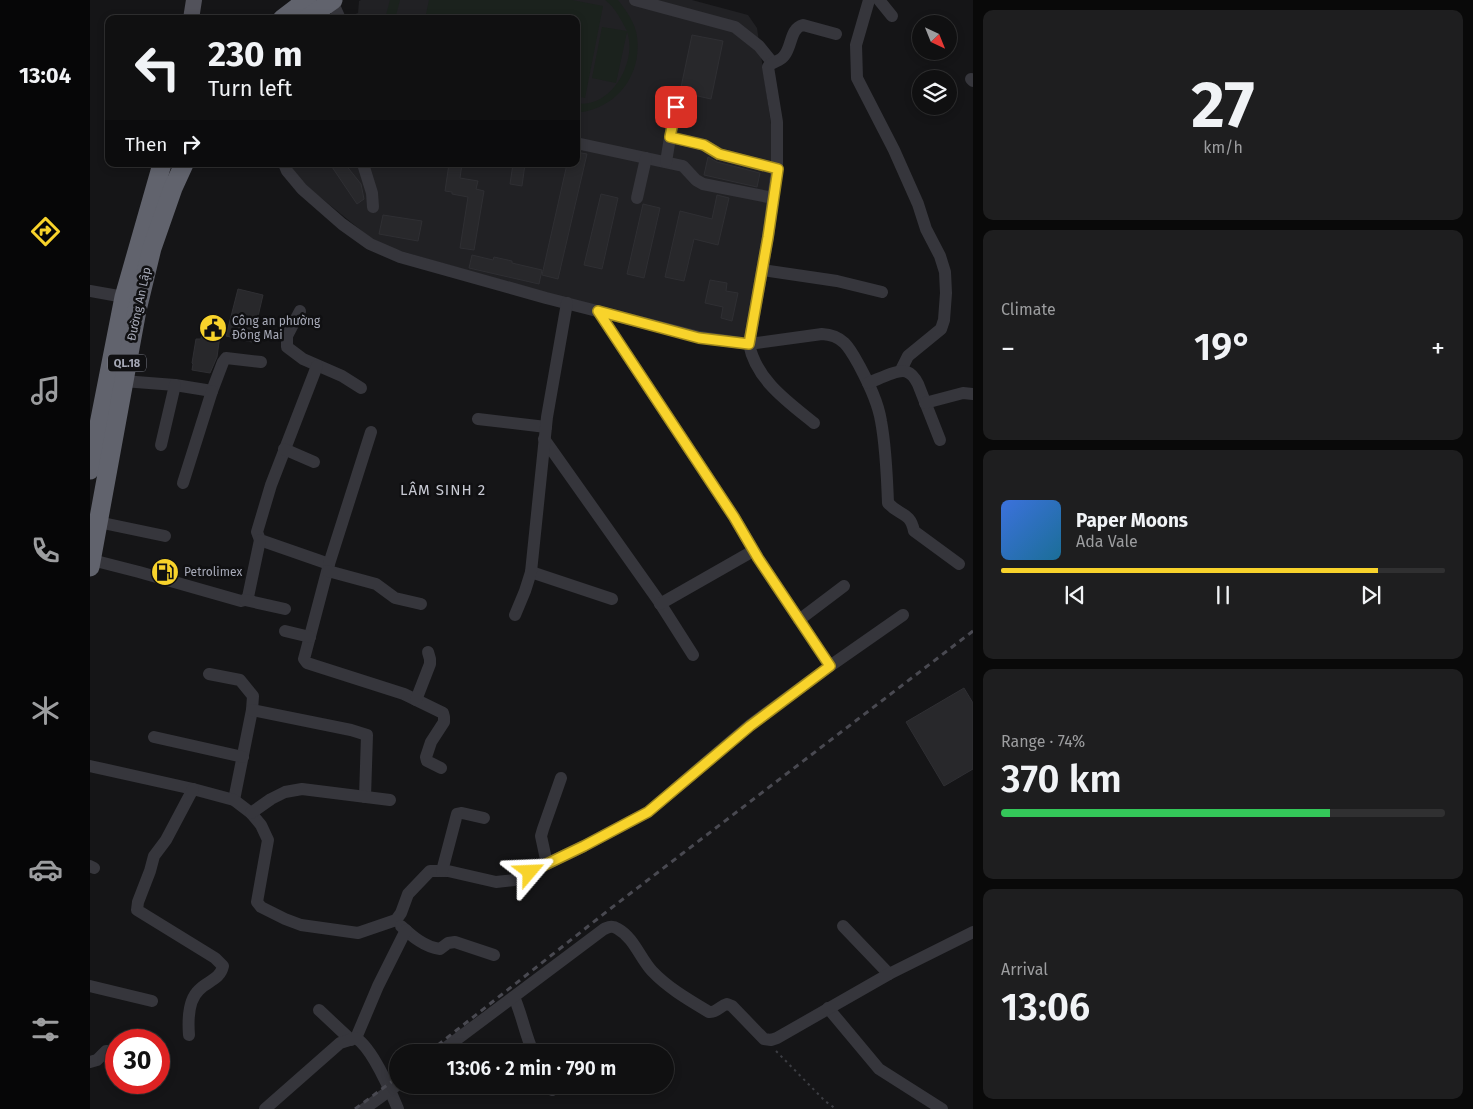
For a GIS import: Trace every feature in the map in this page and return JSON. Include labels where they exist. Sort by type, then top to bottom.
[{"type":"highway","points":[[287,15],[306,0]]},
{"type":"highway","points":[[311,15],[332,0]]},
{"type":"highway","name":"Đường An Lập","points":[[90,470],[124,296],[161,167]]},
{"type":"highway","name":"Đường An Lập","points":[[91,564],[137,310],[152,248],[173,188],[183,167]]},
{"type":"main road","points":[[192,15],[194,0]]},
{"type":"street","points":[[332,0],[338,15]]},
{"type":"street","points":[[635,0],[734,27],[759,46],[772,62]]},
{"type":"street","points":[[869,0],[856,45],[857,78],[894,150],[918,204],[926,229],[940,256],[945,272],[946,293],[944,320],[941,329],[908,356],[901,370]]},
{"type":"street","points":[[879,0],[892,16]]},
{"type":"street","points":[[814,423],[783,398],[774,388],[757,366],[751,354],[749,344],[778,169],[776,122],[768,67],[772,62],[784,56],[798,26],[803,25],[836,34]]},
{"type":"street","points":[[666,162],[676,107]]},
{"type":"street","points":[[670,137],[704,145],[719,154],[778,169]]},
{"type":"street","points":[[580,144],[683,166],[696,180],[703,184],[773,198]]},
{"type":"street","points":[[637,198],[646,158]]},
{"type":"street","points":[[286,167],[302,189],[342,224],[370,244],[400,257],[699,338],[749,344],[822,334],[832,334],[839,338],[847,345],[877,404],[885,452],[888,503],[912,522],[914,531],[959,564]]},
{"type":"street","points":[[363,167],[372,193],[373,207]]},
{"type":"street","points":[[762,270],[837,281],[882,292]]},
{"type":"street","points":[[90,291],[124,296]]},
{"type":"street","points":[[515,615],[531,572],[545,433],[567,303]]},
{"type":"street","points":[[300,311],[287,336],[287,347],[303,359],[342,376],[361,388]]},
{"type":"street","points":[[598,311],[830,666]]},
{"type":"street","points":[[183,483],[223,362],[226,358],[260,362]]},
{"type":"street","points":[[246,600],[260,540],[257,532],[271,485],[318,366]]},
{"type":"street","points":[[868,383],[901,370],[907,371],[914,376],[940,440]]},
{"type":"street","points":[[123,381],[175,385],[212,391]]},
{"type":"street","points":[[161,445],[175,385]]},
{"type":"street","points":[[925,403],[963,393],[973,394]]},
{"type":"street","points":[[478,419],[495,420],[545,433],[694,655]]},
{"type":"street","points":[[371,432],[329,568],[304,659],[307,663],[404,694],[442,713],[444,722],[431,742],[426,758],[427,761],[441,768]]},
{"type":"street","points":[[284,449],[314,462]]},
{"type":"street","points":[[98,522],[165,536]]},
{"type":"street","points":[[260,540],[329,568],[376,584],[395,598],[420,604]]},
{"type":"street","points":[[660,604],[753,550]]},
{"type":"street","points":[[91,564],[139,572],[241,601],[246,600],[284,610]]},
{"type":"street","points":[[531,572],[612,599]]},
{"type":"street","points":[[799,620],[844,586]]},
{"type":"street","points":[[90,766],[234,800],[251,813],[261,825],[268,840],[257,902],[261,907],[301,925],[358,933],[396,920],[401,914],[408,894],[430,871],[448,871],[496,882],[514,880],[648,812],[750,726],[830,666],[903,616]]},
{"type":"street","points":[[286,632],[310,637]]},
{"type":"street","points":[[416,700],[430,664],[428,652]]},
{"type":"street","points":[[209,674],[240,680],[253,696],[252,710],[234,800]]},
{"type":"street","points":[[252,710],[367,735],[364,797]]},
{"type":"street","points":[[154,737],[243,757]]},
{"type":"street","points":[[547,864],[541,836],[562,778]]},
{"type":"street","points":[[189,1035],[188,1026],[195,994],[200,988],[210,983],[222,973],[223,966],[215,958],[136,910],[154,856],[166,840],[193,789]]},
{"type":"street","points":[[251,813],[272,798],[285,792],[302,789],[390,800]]},
{"type":"street","points":[[442,871],[457,814],[462,813],[484,818]]},
{"type":"street","points":[[396,920],[428,946],[440,949],[448,943],[455,942],[494,955]]},
{"type":"street","points":[[451,1044],[604,929],[611,926],[617,928],[630,939],[649,967],[673,989],[709,1012],[716,1011],[727,1004],[732,1006],[764,1038],[771,1040],[889,974],[973,932]]},
{"type":"street","points":[[843,926],[889,974]]},
{"type":"street","points":[[265,1109],[340,1043],[353,1039],[406,930]]},
{"type":"street","points":[[90,986],[152,1002]]},
{"type":"street","points":[[514,997],[529,1044]]},
{"type":"street","points":[[828,1008],[879,1069],[942,1109]]},
{"type":"street","points":[[319,1010],[353,1039],[362,1042],[389,1080]]},
{"type":"street","points":[[90,1062],[97,1060],[105,1052]]},
{"type":"street","points":[[364,1109],[389,1091]]},
{"type":"street","points":[[395,1094],[398,1109]]},
{"type":"path","points":[[764,1038],[825,1101],[836,1109]]},
{"type":"shaded area","points":[[390,0],[400,0],[396,15],[386,15]]},
{"type":"shaded area","points":[[429,0],[572,0],[603,6],[585,98],[580,97],[580,15],[426,15]]},
{"type":"shaded area","points":[[605,0],[618,0],[630,17],[637,37],[637,59],[630,79],[617,95],[599,107],[580,112],[580,103],[589,103],[600,99],[619,81],[629,56],[627,32],[616,83],[592,78],[602,27],[627,31],[615,10]]},
{"type":"shaded area","points":[[692,0],[748,15],[757,28],[772,131],[771,195],[744,344],[587,305],[387,247],[368,236],[299,180],[291,170],[291,167],[580,167],[580,15],[352,15],[358,13],[359,1]]},
{"type":"building","points":[[692,35],[723,41],[711,99],[680,92]]},
{"type":"building","points":[[580,153],[587,154],[558,279],[542,275],[566,167],[580,167]]},
{"type":"building","points":[[708,157],[717,162],[760,173],[757,187],[704,175]]},
{"type":"building","points":[[332,167],[347,167],[361,184],[364,199],[357,204]]},
{"type":"building","points":[[449,167],[462,167],[460,178],[478,181],[476,189],[484,191],[474,250],[460,248],[468,197],[445,191]]},
{"type":"building","points":[[513,167],[525,167],[522,186],[510,184]]},
{"type":"building","points":[[601,194],[618,198],[602,269],[584,265]]},
{"type":"building","points":[[717,195],[729,198],[718,245],[694,239],[684,281],[665,277],[680,211],[712,219]]},
{"type":"building","points":[[643,204],[660,208],[644,278],[627,274]]},
{"type":"building","points":[[383,215],[422,221],[418,241],[379,234]]},
{"type":"building","points":[[472,255],[493,260],[494,257],[542,270],[539,284],[469,268]]},
{"type":"building","points":[[710,280],[727,283],[726,291],[738,293],[732,321],[721,318],[723,307],[705,303]]},
{"type":"building","points":[[238,289],[263,295],[252,342],[226,336]]},
{"type":"building","points":[[202,332],[220,335],[217,357],[210,373],[192,370],[196,339],[201,339]]},
{"type":"building","points":[[964,688],[973,703],[973,769],[944,786],[906,722]]},
{"type":"railway","points":[[439,1044],[610,909],[973,631]]},
{"type":"railway","points":[[355,1109],[389,1084]]},
{"type":"place","name":"Công an phường Đông Mai","points":[[213,328]]},
{"type":"place","name":"Petrolimex","points":[[165,572]]},
{"type":"district","name":"LÂM SINH 2","points":[[443,490]]},
{"type":"route","points":[[530,872],[648,812],[750,726],[830,666],[598,311],[699,338],[749,344],[778,169],[719,154],[704,145],[670,137],[676,107]]}]
